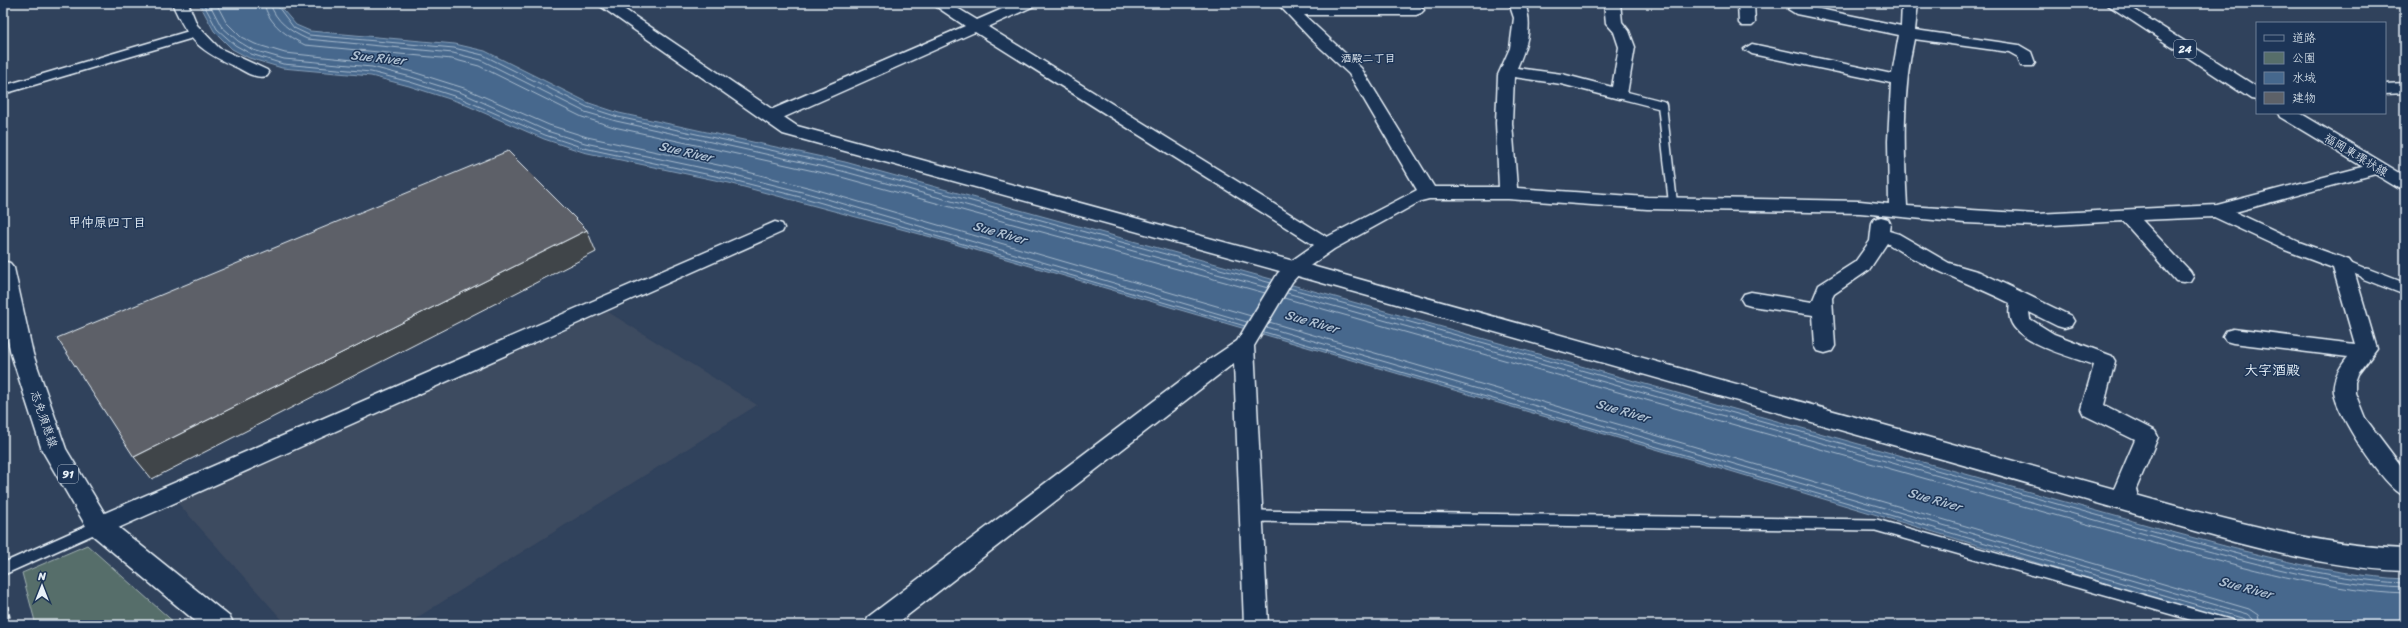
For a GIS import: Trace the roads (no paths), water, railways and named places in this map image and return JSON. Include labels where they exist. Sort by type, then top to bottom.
[{"type":"street","points":[[180,3],[180,8],[196,33],[213,51],[261,73]]},
{"type":"street","points":[[604,3],[772,116],[790,130],[1290,273],[2261,538],[2321,551],[2383,560],[2405,560]]},
{"type":"street","points":[[939,3],[1328,245]]},
{"type":"street","points":[[772,116],[1029,3]]},
{"type":"street","points":[[1508,193],[1504,123],[1508,71],[1518,48],[1522,18],[1517,3]]},
{"type":"street","points":[[1508,71],[1562,79],[1618,94],[1627,40],[1623,30],[1614,23],[1612,3]]},
{"type":"street","points":[[1746,3],[1747,23]]},
{"type":"street","points":[[1825,346],[1822,298],[1826,290],[1862,266],[1879,241],[1890,209],[1895,118],[1901,59],[1911,18],[1910,3]]},
{"type":"street","name":"24","points":[[2113,3],[2256,94]]},
{"type":"street","points":[[1288,6],[1416,10]]},
{"type":"street","points":[[1288,6],[1315,35],[1355,71],[1428,193]]},
{"type":"street","points":[[1796,9],[1907,33],[2013,48],[2025,55],[2027,63]]},
{"type":"street","points":[[1752,49],[1899,80]]},
{"type":"street","points":[[2386,89],[2405,88]]},
{"type":"street","name":"福岡東環状線","points":[[2289,114],[2405,184]]},
{"type":"street","points":[[876,625],[1248,340],[1290,273],[1328,245],[1409,200],[1428,193],[1508,193],[1673,203],[1890,209],[1965,217],[2036,220],[2217,211],[2378,168]]},
{"type":"street","points":[[2217,211],[2292,246],[2342,264],[2366,349],[2344,382],[2347,401],[2357,424],[2405,487]]},
{"type":"street","points":[[2128,216],[2182,276]]},
{"type":"street","points":[[99,526],[775,228]]},
{"type":"street","points":[[1880,235],[1892,238],[1918,255],[1942,267],[1973,278],[2064,321]]},
{"type":"street","name":"志免須恵線","points":[[3,268],[22,354],[54,450],[99,526],[220,625]]},
{"type":"street","points":[[1751,299],[1822,310]]},
{"type":"street","points":[[2020,301],[2019,314],[2022,323],[2031,330],[2048,340],[2105,361],[2092,409],[2147,437],[2125,489],[2127,502]]},
{"type":"street","points":[[2233,336],[2348,349],[2362,354]]},
{"type":"street","points":[[1248,340],[1256,625]]},
{"type":"lane","points":[[3,90],[196,33]]},
{"type":"lane","points":[[1618,94],[1662,105],[1673,203]]},
{"type":"lane","points":[[2342,264],[2405,289]]},
{"type":"lane","points":[[1252,516],[1876,525],[2229,625]]},
{"type":"lane","points":[[3,569],[99,526]]},
{"type":"water","name":"Sue River","points":[[199,3],[277,3],[296,25],[310,31],[455,44],[485,51],[589,103],[619,113],[845,162],[1271,279],[2229,547],[2317,568],[2375,577],[2405,579],[2405,625],[2252,625],[2184,607],[1717,467],[931,237],[729,183],[583,152],[544,139],[459,102],[409,86],[371,76],[282,68],[249,58],[232,49],[214,31]]},
{"type":"district","name":"酒殿二丁目","points":[[1368,58]]},
{"type":"district","name":"甲仲原四丁目","points":[[107,222]]},
{"type":"district","name":"大字酒殿","points":[[2272,370]]}]
